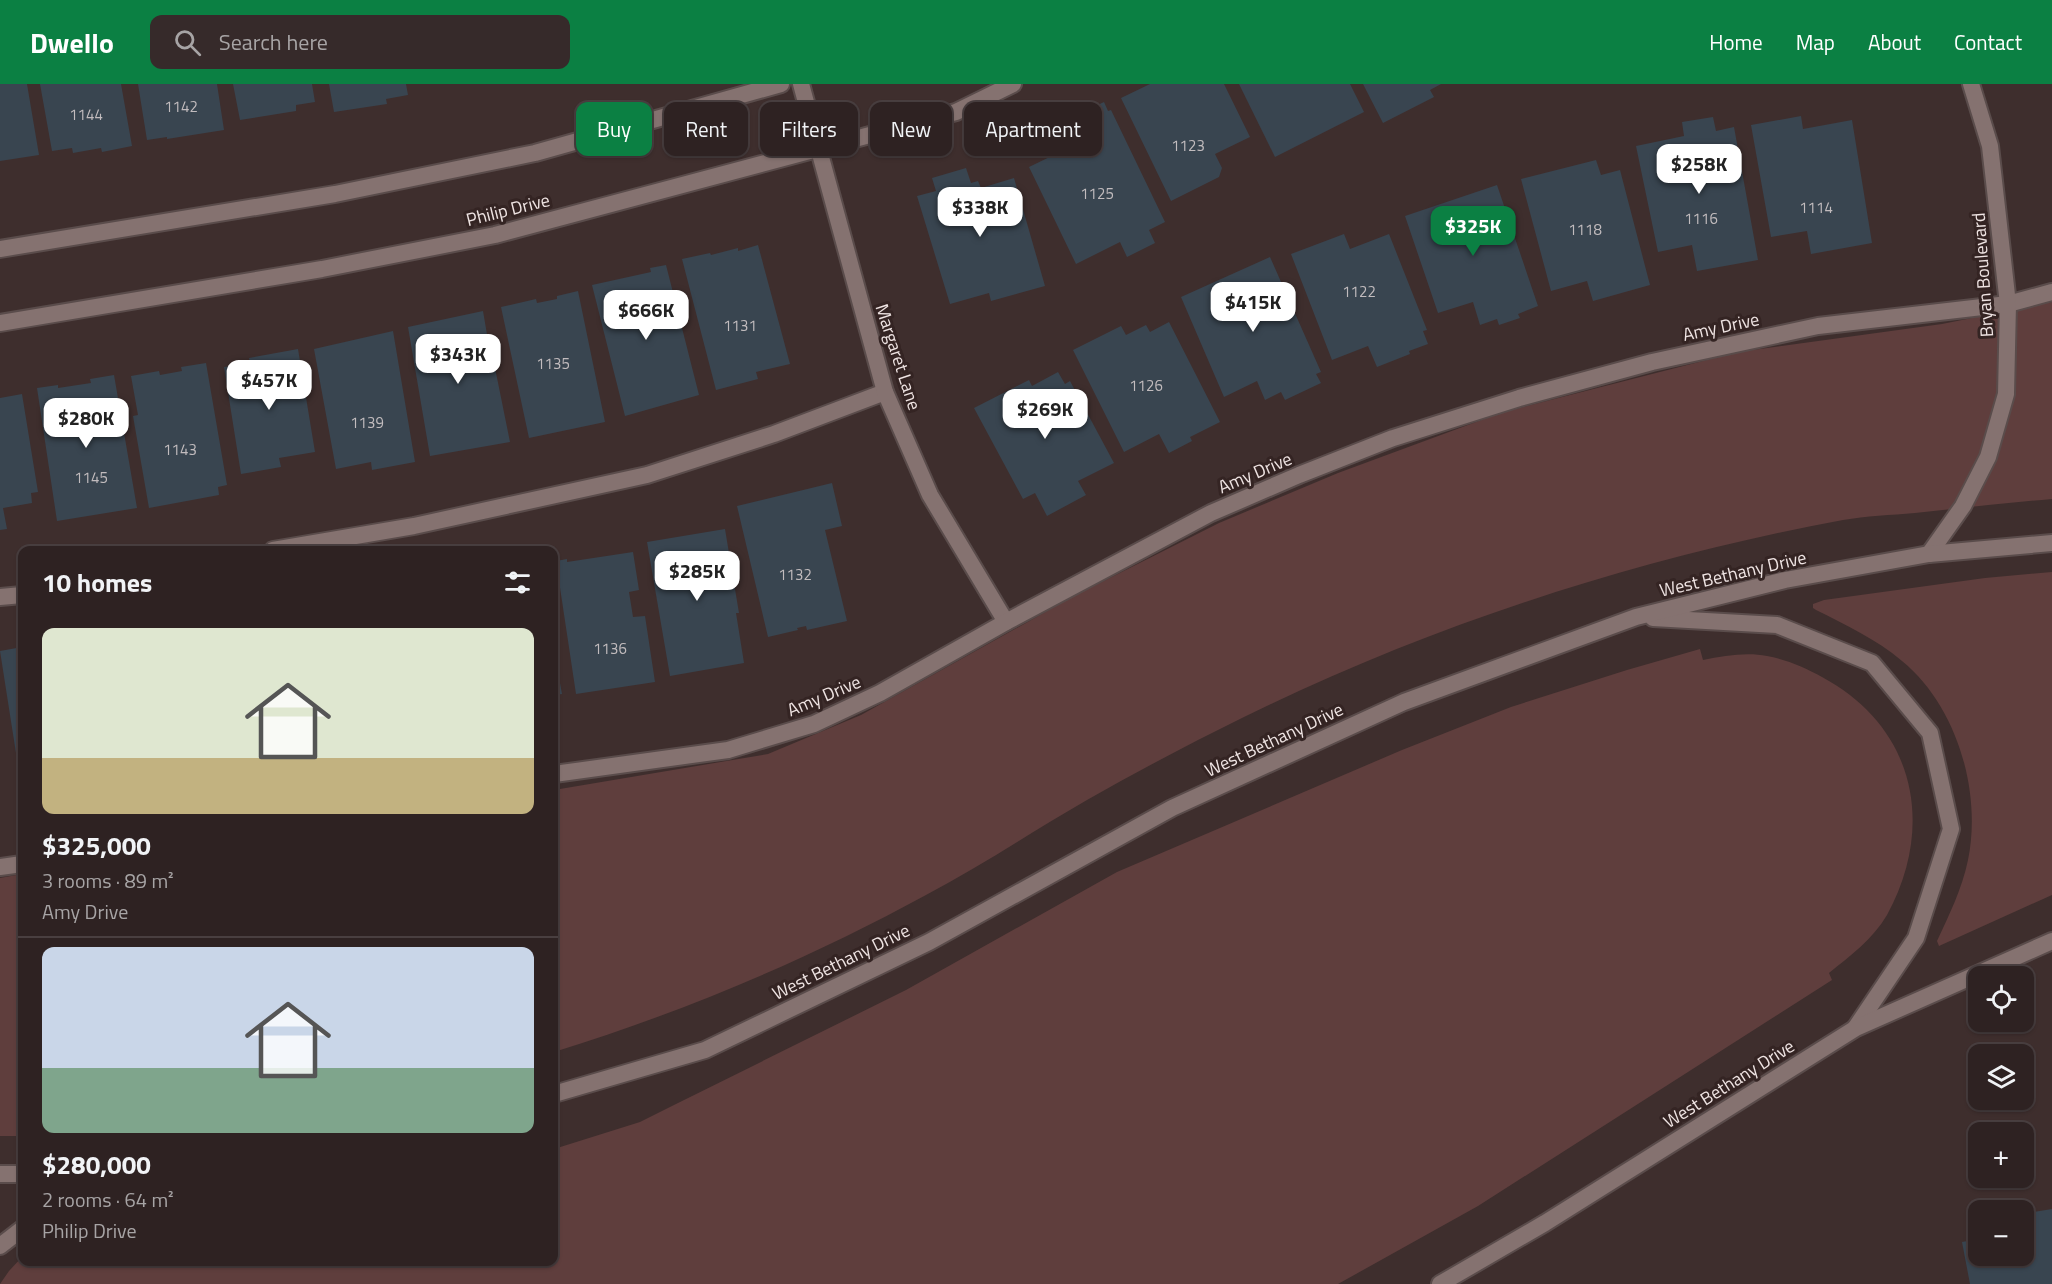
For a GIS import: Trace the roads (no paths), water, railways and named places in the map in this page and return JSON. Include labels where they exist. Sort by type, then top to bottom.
[{"type":"street","points":[[0,249],[335,194],[535,153],[781,84]]},
{"type":"street","name":"Margaret Lane","points":[[801,84],[806,102]]},
{"type":"street","name":"Philip Drive","points":[[858,138],[956,112],[1013,84]]},
{"type":"street","name":"Bryan Boulevard","points":[[1929,554],[1963,506],[1988,457],[2006,394],[2008,304],[1990,146],[1971,84]]},
{"type":"street","name":"Philip Drive","points":[[0,323],[322,269],[495,235],[788,156]]},
{"type":"street","name":"Margaret Lane","points":[[820,156],[885,392],[930,495],[1005,622]]},
{"type":"street","name":"Amy Drive","points":[[558,773],[728,750],[814,724],[880,693],[1005,622],[1211,513],[1393,438],[1519,398],[1652,362],[1818,326],[2008,304],[2052,292]]},
{"type":"street","points":[[296,546],[414,526],[647,476],[774,434],[885,392]]},
{"type":"street","name":"West Bethany Drive","points":[[558,1093],[705,1050],[928,942],[1172,808],[1404,702],[1636,617],[1785,580],[1929,554],[2052,543]]},
{"type":"street","points":[[0,597],[18,595]]},
{"type":"street","points":[[1636,617],[1777,625],[1872,663],[1930,733],[1951,829],[1916,938],[1856,1028]]},
{"type":"street","points":[[0,867],[18,865]]},
{"type":"street","name":"West Bethany Drive","points":[[1440,1284],[1545,1223],[1856,1028],[2052,941]]},
{"type":"street","points":[[0,1174],[18,1174]]},
{"type":"street","points":[[0,1246],[18,1231]]}]
